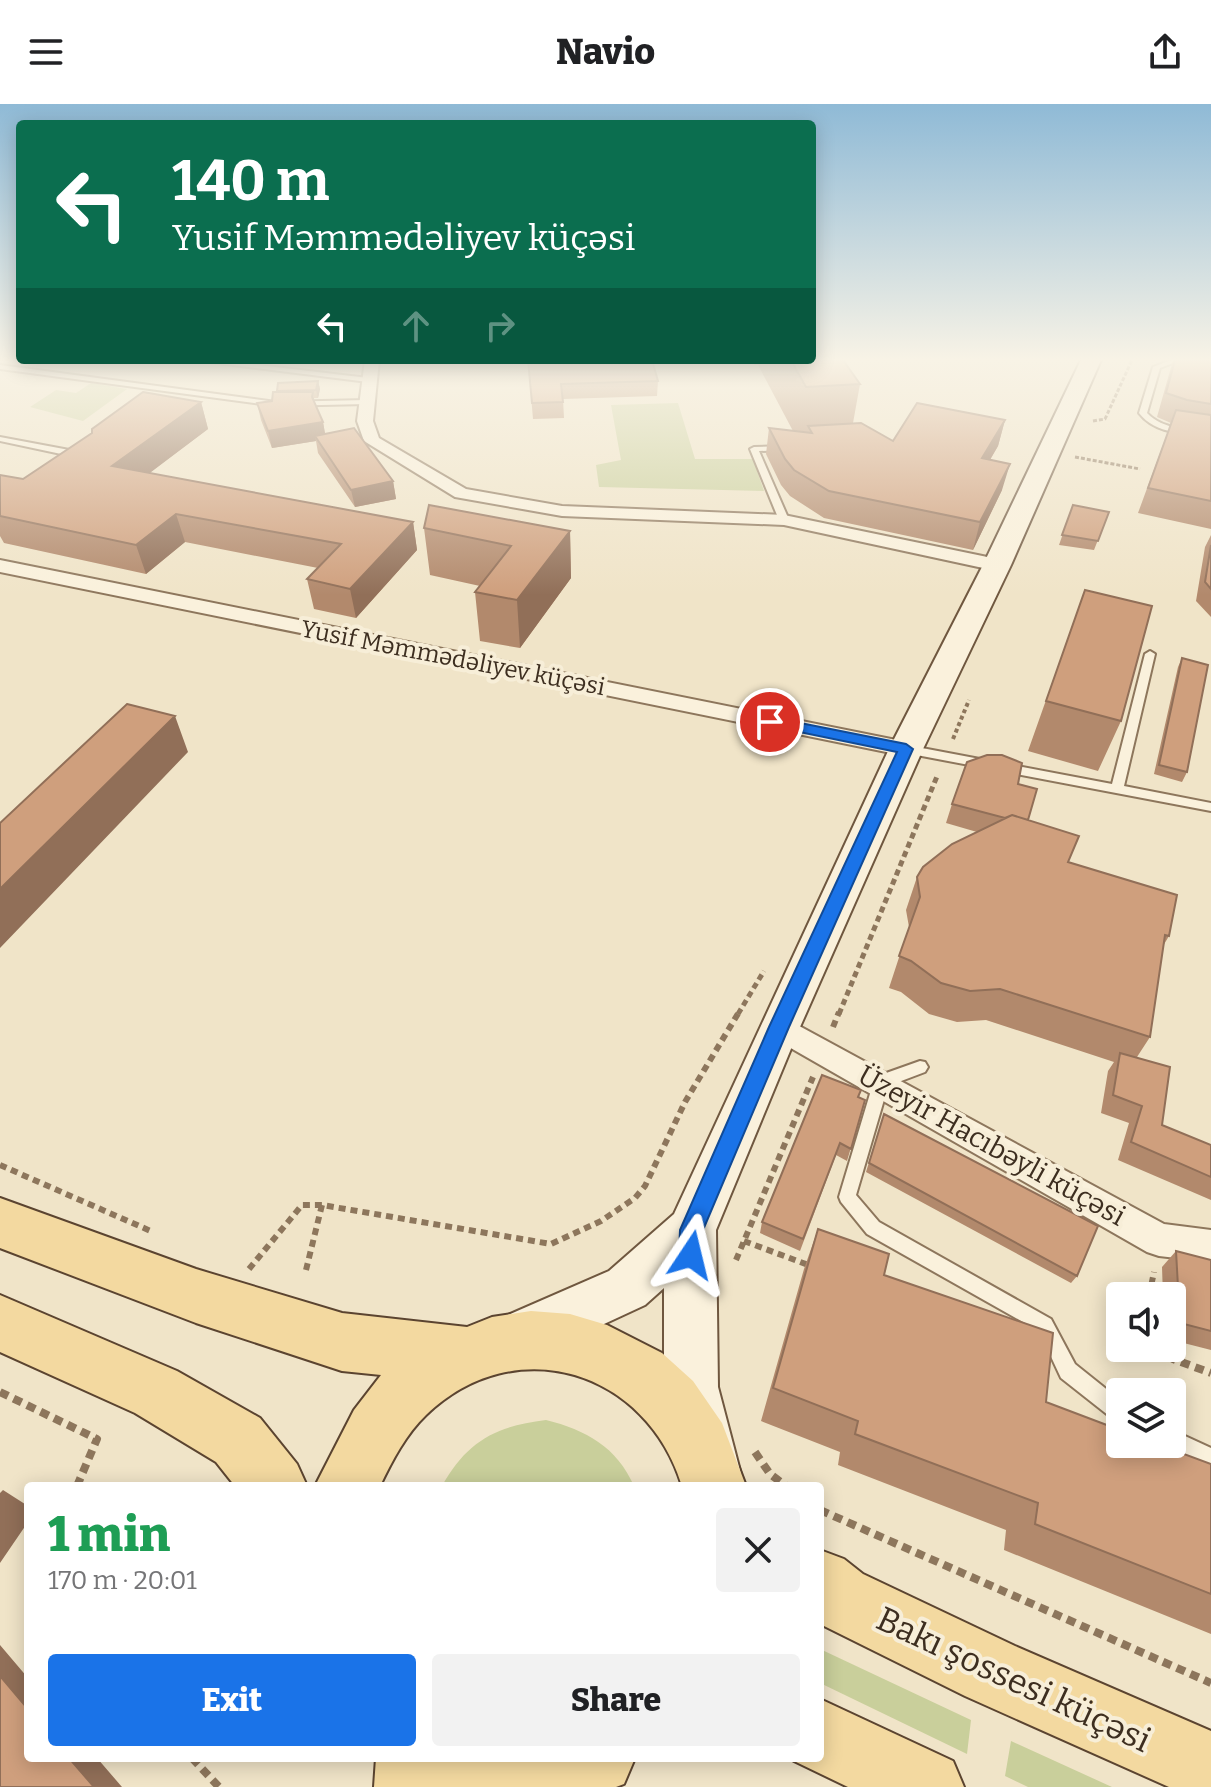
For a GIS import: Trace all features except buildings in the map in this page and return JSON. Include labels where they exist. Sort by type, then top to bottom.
[{"type":"main road","points":[[714,1482],[691,1387],[691,1230],[779,1027],[906,749],[997,565],[1055,439]]},
{"type":"main road","points":[[0,1223],[196,1296],[342,1342],[489,1347],[569,1341],[619,1359],[663,1392],[698,1440],[714,1482]]},
{"type":"main road","points":[[349,1482],[373,1432],[413,1386],[489,1347],[627,1288],[691,1230]]},
{"type":"main road","points":[[0,1323],[156,1392],[238,1440],[272,1482]]},
{"type":"main road","name":"Bakı şossesi küçəsi","points":[[824,1586],[839,1598],[990,1671],[1211,1768]]},
{"type":"main road","points":[[824,1737],[927,1787]]},
{"type":"main road","points":[[411,1787],[413,1762]]},
{"type":"main road","points":[[451,1762],[476,1774],[562,1774]]},
{"type":"street","points":[[371,439],[461,493],[576,512],[784,520],[997,565]]},
{"type":"street","name":"Yusif Məmmədəliyev küçəsi","points":[[0,566],[906,749]]},
{"type":"street","name":"Üzeyir Hacıbəyli küçəsi","points":[[779,1027],[1159,1240],[1211,1246]]},
{"type":"lane","points":[[0,439],[96,458]]},
{"type":"lane","points":[[784,520],[754,449],[799,447]]},
{"type":"lane","points":[[1117,789],[1150,654]]},
{"type":"lane","points":[[906,749],[1211,807]]},
{"type":"lane","points":[[920,1067],[881,1082],[847,1197],[873,1228],[1045,1325],[1068,1371],[1106,1401]]},
{"type":"lane","points":[[1186,1446],[1211,1458]]},
{"type":"path","points":[[1074,445],[1070,456],[1140,469]]},
{"type":"path","points":[[737,1256],[969,699]]},
{"type":"path","points":[[0,1165],[159,1234]]},
{"type":"path","points":[[246,1272],[302,1205],[322,1205],[551,1244],[601,1221],[635,1198]]},
{"type":"path","points":[[306,1270],[322,1205]]},
{"type":"path","points":[[744,1241],[813,1266],[873,1228]]},
{"type":"path","points":[[1181,1362],[1211,1373]]},
{"type":"path","points":[[0,1392],[97,1439],[79,1482]]},
{"type":"path","points":[[824,1512],[1211,1683]]},
{"type":"path","points":[[196,1762],[219,1787]]},
{"type":"green space","points":[[617,439],[689,439],[695,459],[753,459],[764,491],[599,487],[596,465],[621,460]]},
{"type":"green space","points":[[546,1420],[587,1435],[619,1461],[632,1482],[444,1482],[462,1458],[485,1438]]},
{"type":"green space","points":[[824,1651],[971,1720],[967,1754],[824,1685]]},
{"type":"green space","points":[[1011,1741],[1112,1787],[1028,1787],[1005,1776]]},
{"type":"route","points":[[691,1255],[691,1230],[779,1027],[906,749],[770,722]]}]
